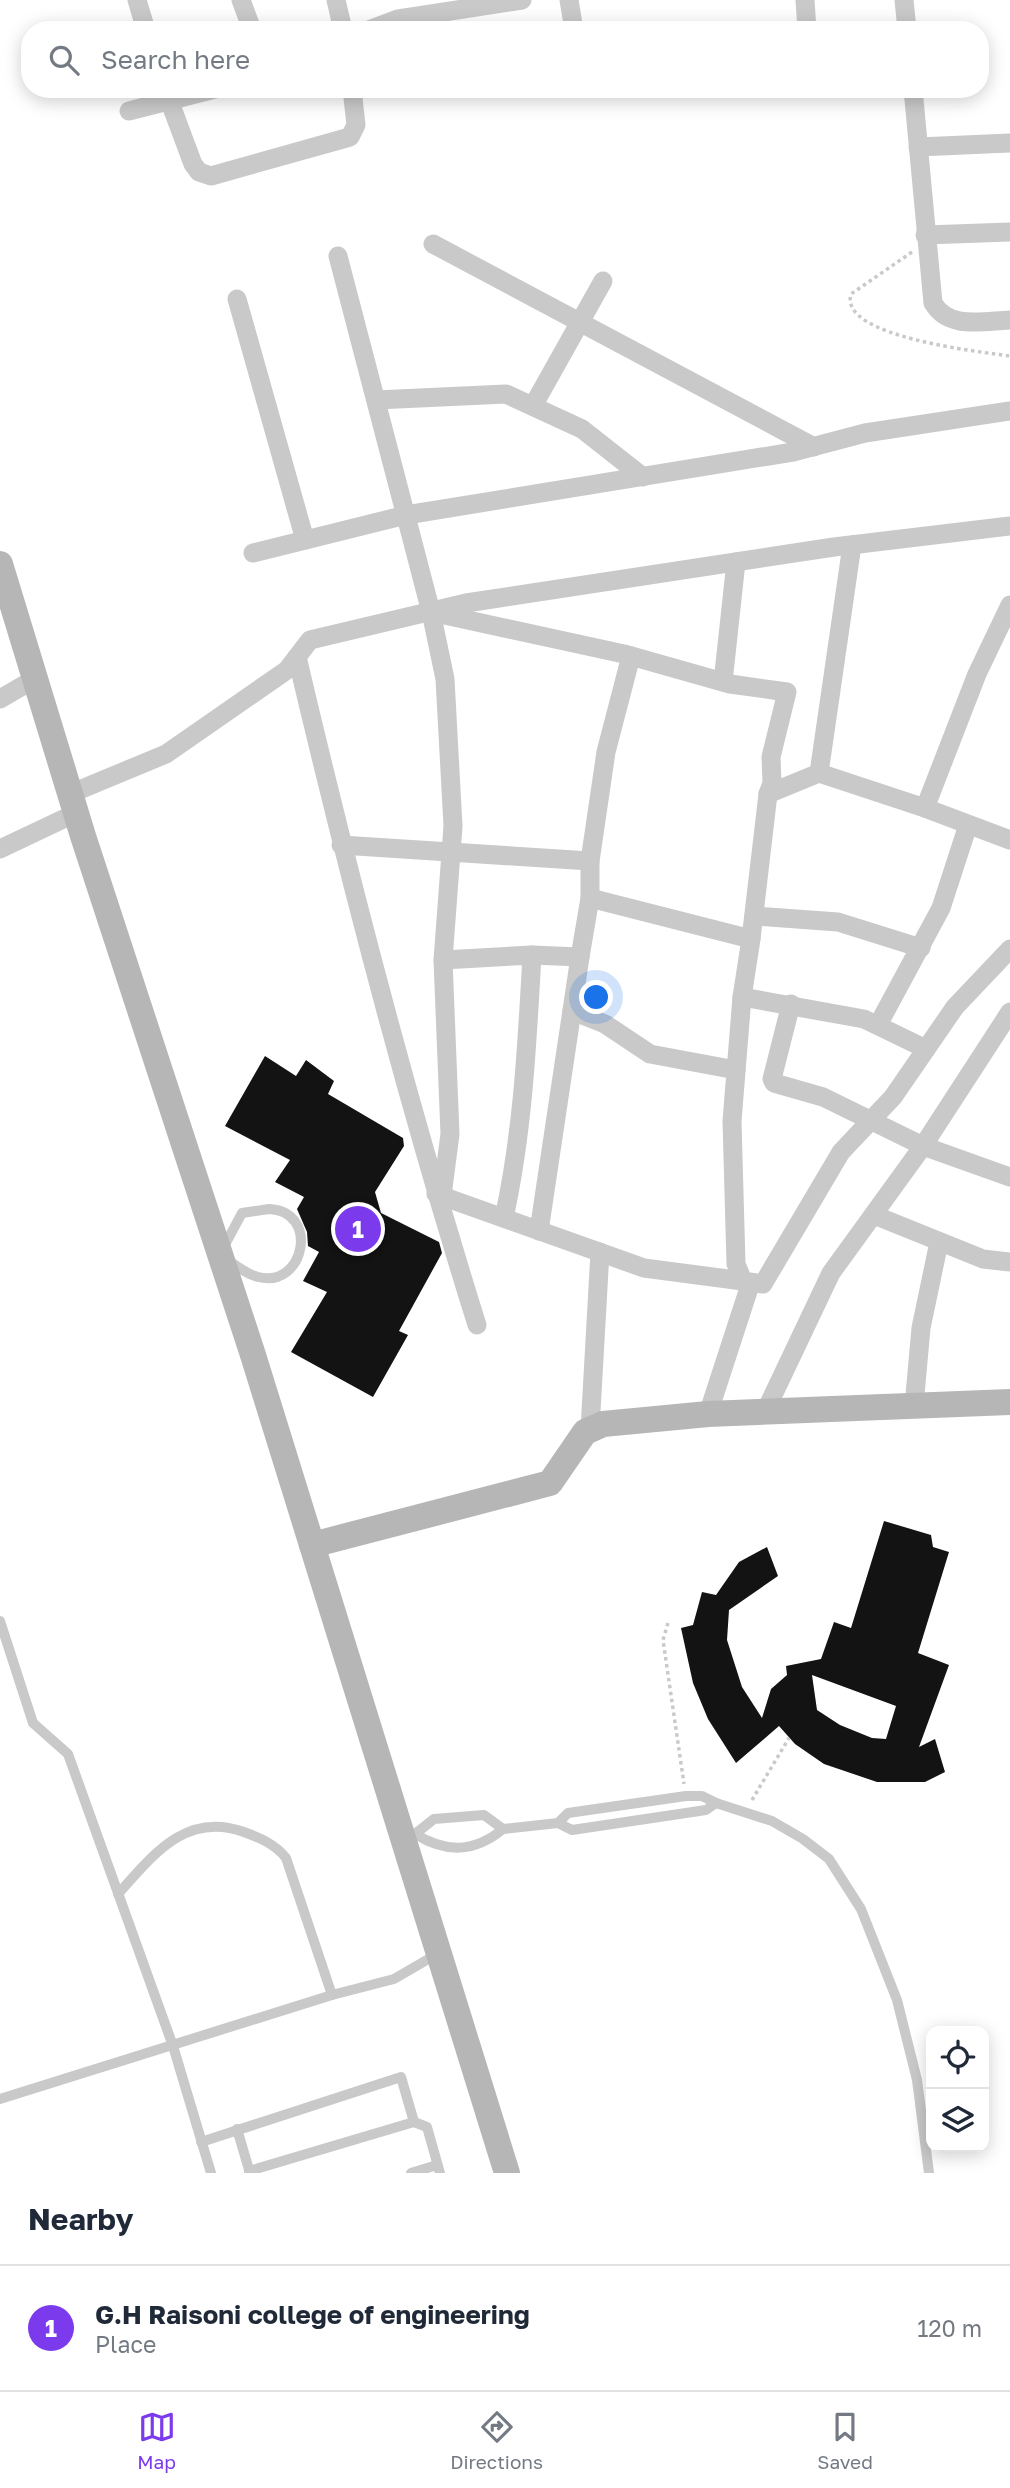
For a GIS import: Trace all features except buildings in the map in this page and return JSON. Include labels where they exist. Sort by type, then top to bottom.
[{"type":"street","points":[[137,0],[143,21]]},
{"type":"street","points":[[241,0],[248,21]]},
{"type":"street","points":[[336,0],[341,21]]},
{"type":"street","points":[[393,21],[522,0]]},
{"type":"street","points":[[569,0],[572,21]]},
{"type":"street","points":[[805,0],[806,21]]},
{"type":"street","points":[[904,0],[906,21]]},
{"type":"street","points":[[129,111],[160,98]]},
{"type":"street","points":[[168,98],[193,164],[199,172],[211,176],[349,137],[356,125],[353,98]]},
{"type":"street","points":[[914,98],[930,296],[938,312],[959,321],[1010,320]]},
{"type":"street","points":[[918,147],[1010,143]]},
{"type":"street","points":[[925,239],[1010,232]]},
{"type":"street","points":[[433,244],[814,447]]},
{"type":"street","points":[[338,256],[431,612],[445,679],[453,853],[443,960],[450,1134],[439,1195]]},
{"type":"street","points":[[533,406],[582,323],[603,281]]},
{"type":"street","points":[[237,299],[305,540]]},
{"type":"street","points":[[376,400],[506,394],[582,429],[643,477]]},
{"type":"street","points":[[253,553],[406,515],[814,447],[865,433],[1010,411]]},
{"type":"street","points":[[0,849],[74,803],[166,754],[287,670],[310,640],[466,603],[852,545],[1010,526]]},
{"type":"street","points":[[819,773],[852,545]]},
{"type":"street","points":[[723,682],[736,562]]},
{"type":"street","points":[[0,564],[312,1545],[409,1835],[440,1952],[507,2173]]},
{"type":"street","points":[[925,808],[977,674],[1010,605]]},
{"type":"street","points":[[431,612],[631,656],[723,682],[787,692],[771,757],[772,783],[768,794],[742,997],[732,1121],[736,1264],[747,1281],[708,1414]]},
{"type":"street","points":[[539,1231],[590,898],[590,861],[604,762],[631,656]]},
{"type":"street","points":[[297,657],[341,845],[477,1325]]},
{"type":"street","points":[[0,699],[36,678]]},
{"type":"street","points":[[768,794],[819,773],[1010,840]]},
{"type":"street","points":[[878,1025],[948,893],[968,825]]},
{"type":"street","points":[[341,845],[590,861]]},
{"type":"street","points":[[590,898],[751,939]]},
{"type":"street","points":[[754,916],[830,920],[921,948]]},
{"type":"street","points":[[439,1195],[644,1268],[763,1284],[841,1152],[893,1097],[955,1007],[1010,949]]},
{"type":"street","points":[[443,960],[532,955],[580,957]]},
{"type":"street","points":[[504,1219],[516,1164],[524,1094],[532,955]]},
{"type":"street","points":[[742,997],[847,1015],[878,1025],[926,1049]]},
{"type":"street","points":[[791,1004],[773,1082],[822,1097],[923,1146],[1010,1177]]},
{"type":"street","points":[[572,1012],[605,1024],[650,1054],[736,1070]]},
{"type":"street","points":[[765,1412],[817,1298],[923,1146],[1010,1012]]},
{"type":"street","points":[[873,1215],[983,1259],[1010,1262]]},
{"type":"street","points":[[914,1406],[921,1328],[939,1241]]},
{"type":"street","points":[[590,1429],[600,1252]]},
{"type":"street","points":[[312,1545],[550,1483],[590,1429],[603,1424],[708,1414],[1010,1402]]},
{"type":"lane","points":[[282,1209],[293,1219],[302,1238],[301,1254],[297,1261],[292,1268],[278,1275],[259,1278],[220,1254],[242,1213],[282,1209]]},
{"type":"lane","points":[[0,1621],[33,1723],[68,1754],[173,2046],[211,2173]]},
{"type":"lane","points":[[558,1823],[568,1814],[686,1796],[702,1796],[772,1821],[803,1839],[829,1859],[861,1909],[897,2000],[917,2080],[929,2173]]},
{"type":"lane","points":[[409,1835],[438,1848],[486,1843],[503,1829],[558,1823],[572,1830],[706,1810],[716,1802]]},
{"type":"lane","points":[[409,1835],[434,1819],[468,1816],[484,1815],[503,1829]]},
{"type":"lane","points":[[118,1894],[163,1845],[192,1829],[222,1826],[256,1836],[274,1846],[285,1858],[331,1995]]},
{"type":"lane","points":[[0,2099],[331,1995],[394,1979],[440,1952]]},
{"type":"lane","points":[[201,2141],[401,2077],[414,2122]]},
{"type":"lane","points":[[237,2129],[250,2172],[414,2122],[427,2127],[438,2169],[411,2173]]},
{"type":"path","points":[[925,239],[851,294],[850,306],[855,313],[894,334],[1010,356]]},
{"type":"path","points":[[668,1623],[663,1640],[686,1796]]},
{"type":"path","points":[[745,1811],[789,1738]]},
{"type":"place","name":"G.H Raisoni college of engineering","points":[[358,1229]]}]
